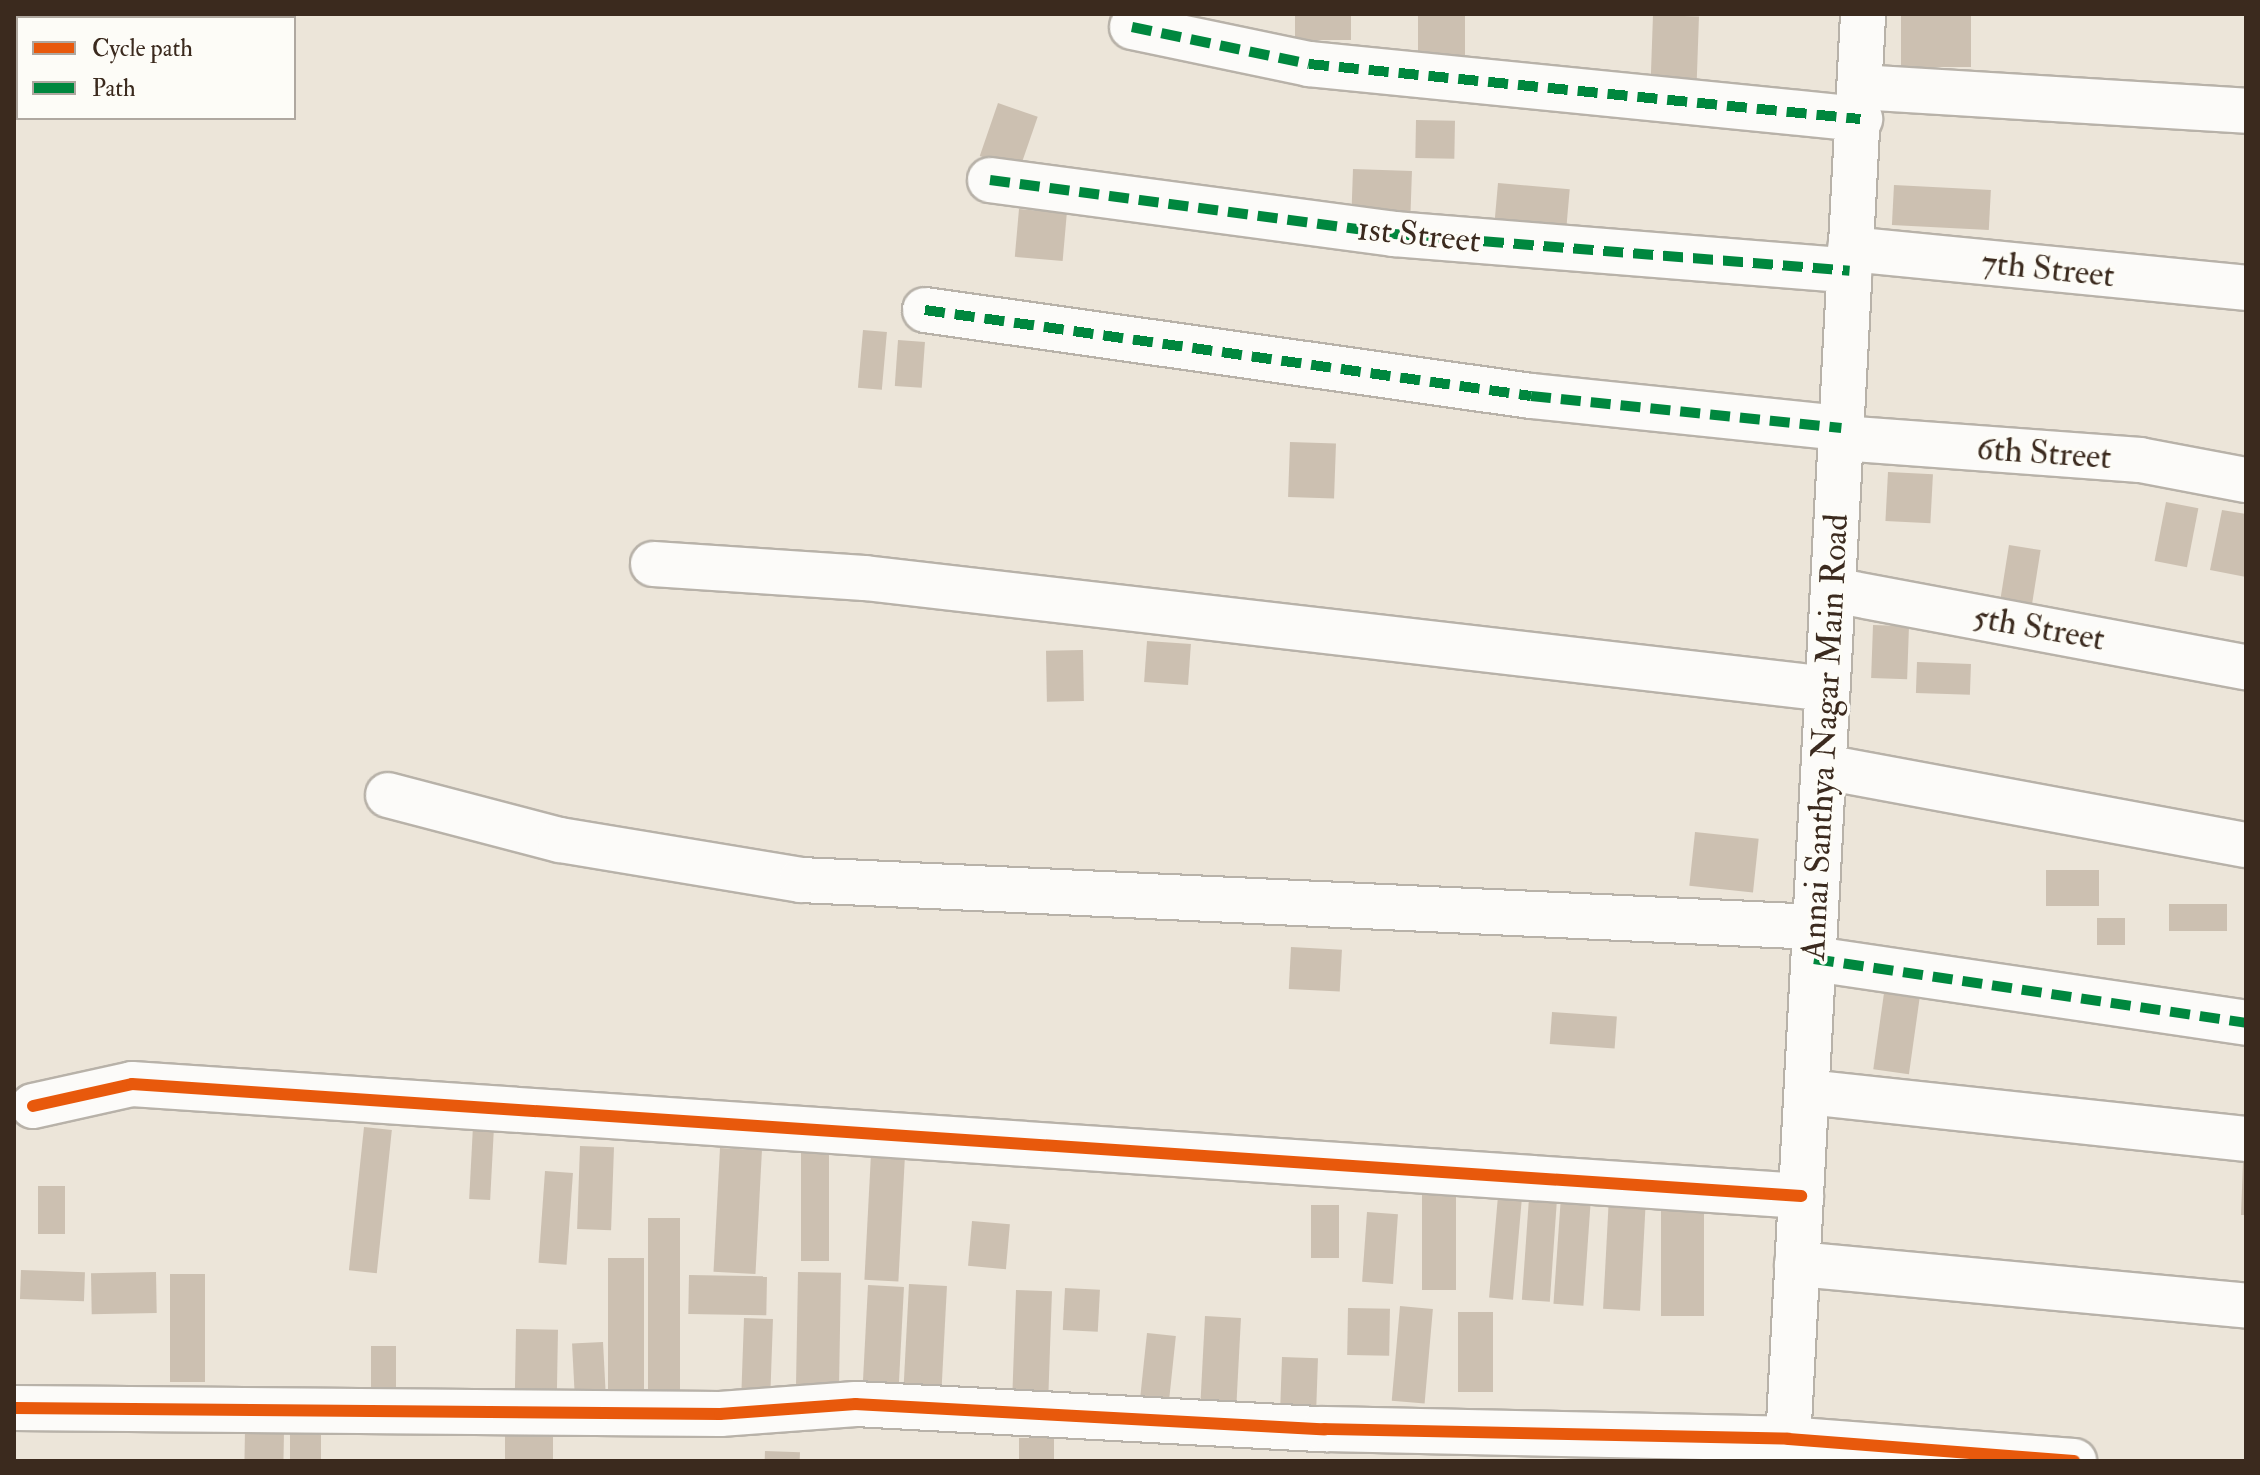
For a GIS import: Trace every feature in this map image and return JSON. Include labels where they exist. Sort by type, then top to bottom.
[{"type":"street","name":"Annai Santhya Nagar Main Road","points":[[1788,1450],[1863,14]]},
{"type":"street","points":[[1132,27],[1309,64],[1859,103],[2246,111]]},
{"type":"street","name":"1st Street","points":[[990,180],[1394,234],[1850,260]]},
{"type":"street","name":"7th Street","points":[[1850,260],[2246,288]]},
{"type":"street","name":"6th Street","points":[[925,310],[1515,394],[1841,433],[2140,460],[2246,480]]},
{"type":"street","points":[[653,564],[865,578],[1827,689]]},
{"type":"street","name":"5th Street","points":[[1833,590],[2246,667]]},
{"type":"street","points":[[1824,767],[2246,845]]},
{"type":"street","points":[[388,795],[560,840],[801,880],[1814,943],[2246,1023]]},
{"type":"street","points":[[33,1106],[132,1084],[1801,1196]]},
{"type":"street","points":[[1807,1092],[2246,1139]]},
{"type":"street","points":[[1797,1264],[2246,1306]]},
{"type":"street","points":[[14,1408],[720,1414],[856,1404],[1324,1429],[2074,1461]]},
{"type":"building","points":[[1295,14],[1351,14],[1351,40],[1295,40]]},
{"type":"building","points":[[1418,14],[1465,14],[1465,67],[1418,67]]},
{"type":"building","points":[[1901,14],[1971,14],[1971,67],[1901,67]]},
{"type":"building","points":[[1653,15],[1699,17],[1696,89],[1650,87]]},
{"type":"building","points":[[998,103],[1038,117],[1019,170],[980,156]]},
{"type":"building","points":[[1416,120],[1455,121],[1454,159],[1415,158]]},
{"type":"building","points":[[1353,169],[1412,171],[1410,218],[1351,216]]},
{"type":"building","points":[[1498,183],[1570,189],[1566,235],[1494,229]]},
{"type":"building","points":[[1894,185],[1991,190],[1989,230],[1892,225]]},
{"type":"building","points":[[1019,209],[1067,213],[1063,261],[1015,257]]},
{"type":"building","points":[[863,330],[887,332],[882,390],[858,388]]},
{"type":"building","points":[[898,340],[925,342],[922,388],[895,386]]},
{"type":"building","points":[[1290,442],[1336,444],[1334,499],[1288,497]]},
{"type":"building","points":[[1888,472],[1933,474],[1930,523],[1885,521]]},
{"type":"building","points":[[2166,502],[2198,508],[2187,567],[2155,561]]},
{"type":"building","points":[[2222,510],[2246,514],[2246,577],[2210,570]]},
{"type":"building","points":[[2009,545],[2041,550],[2031,609],[2000,604]]},
{"type":"building","points":[[1873,625],[1909,626],[1907,679],[1871,678]]},
{"type":"building","points":[[1147,641],[1191,644],[1188,685],[1144,682]]},
{"type":"building","points":[[1083,650],[1084,701],[1047,702],[1046,651]]},
{"type":"building","points":[[1917,662],[1971,664],[1970,695],[1916,693]]},
{"type":"building","points":[[1695,832],[1759,839],[1753,892],[1689,886]]},
{"type":"building","points":[[2046,870],[2099,870],[2099,906],[2046,906]]},
{"type":"building","points":[[2169,904],[2227,904],[2227,931],[2169,931]]},
{"type":"building","points":[[2097,918],[2125,918],[2125,945],[2097,945]]},
{"type":"building","points":[[1291,947],[1342,950],[1340,992],[1289,989]]},
{"type":"building","points":[[1884,993],[1920,998],[1909,1074],[1873,1069]]},
{"type":"building","points":[[1552,1012],[1617,1017],[1615,1048],[1550,1044]]},
{"type":"building","points":[[473,1126],[494,1127],[490,1200],[469,1199]]},
{"type":"building","points":[[364,1127],[392,1130],[377,1273],[349,1270]]},
{"type":"building","points":[[580,1146],[614,1147],[611,1230],[577,1229]]},
{"type":"building","points":[[720,1148],[762,1150],[755,1274],[714,1272]]},
{"type":"building","points":[[801,1150],[829,1150],[829,1261],[801,1261]]},
{"type":"building","points":[[871,1154],[905,1156],[898,1282],[864,1280]]},
{"type":"building","points":[[2243,1163],[2246,1163],[2246,1215],[2241,1215]]},
{"type":"building","points":[[545,1171],[573,1173],[567,1265],[539,1263]]},
{"type":"building","points":[[38,1186],[65,1186],[65,1234],[38,1234]]},
{"type":"building","points":[[1422,1190],[1456,1190],[1456,1290],[1422,1290]]},
{"type":"building","points":[[1498,1196],[1522,1198],[1513,1300],[1489,1298]]},
{"type":"building","points":[[1561,1196],[1591,1198],[1583,1306],[1553,1304]]},
{"type":"building","points":[[1609,1196],[1646,1198],[1640,1311],[1603,1309]]},
{"type":"building","points":[[1529,1198],[1557,1200],[1550,1302],[1522,1300]]},
{"type":"building","points":[[1311,1205],[1339,1205],[1339,1258],[1311,1258]]},
{"type":"building","points":[[1661,1206],[1704,1206],[1704,1316],[1661,1316]]},
{"type":"building","points":[[1367,1212],[1398,1214],[1393,1284],[1362,1282]]},
{"type":"building","points":[[648,1218],[680,1218],[680,1392],[648,1392]]},
{"type":"building","points":[[972,1221],[1010,1224],[1006,1269],[968,1266]]},
{"type":"building","points":[[608,1258],[644,1258],[644,1407],[608,1407]]},
{"type":"building","points":[[21,1270],[85,1272],[84,1301],[20,1299]]},
{"type":"building","points":[[156,1272],[157,1313],[92,1314],[91,1273]]},
{"type":"building","points":[[798,1272],[841,1273],[839,1387],[796,1386]]},
{"type":"building","points":[[170,1274],[205,1274],[205,1382],[170,1382]]},
{"type":"building","points":[[689,1275],[767,1276],[766,1315],[688,1314]]},
{"type":"building","points":[[909,1284],[947,1286],[942,1386],[904,1384]]},
{"type":"building","points":[[868,1285],[904,1287],[899,1384],[863,1382]]},
{"type":"building","points":[[1065,1288],[1100,1290],[1098,1332],[1063,1330]]},
{"type":"building","points":[[1016,1290],[1052,1291],[1048,1405],[1012,1404]]},
{"type":"building","points":[[1400,1306],[1433,1309],[1425,1404],[1392,1401]]},
{"type":"building","points":[[1348,1308],[1390,1309],[1389,1356],[1347,1355]]},
{"type":"building","points":[[1458,1312],[1493,1312],[1493,1392],[1458,1392]]},
{"type":"building","points":[[1205,1316],[1241,1318],[1237,1402],[1201,1400]]},
{"type":"building","points":[[744,1318],[773,1319],[771,1389],[742,1388]]},
{"type":"building","points":[[516,1329],[558,1330],[557,1392],[515,1391]]},
{"type":"building","points":[[1147,1333],[1176,1336],[1168,1412],[1139,1409]]},
{"type":"building","points":[[603,1342],[606,1395],[575,1397],[572,1344]]},
{"type":"building","points":[[371,1346],[396,1346],[396,1392],[371,1392]]},
{"type":"building","points":[[1282,1357],[1318,1358],[1316,1409],[1280,1408]]},
{"type":"building","points":[[245,1430],[284,1431],[283,1461],[244,1461]]},
{"type":"building","points":[[290,1431],[321,1431],[321,1461],[290,1461]]},
{"type":"building","points":[[505,1431],[553,1431],[553,1461],[505,1461]]},
{"type":"building","points":[[1019,1438],[1054,1438],[1054,1461],[1019,1461]]},
{"type":"building","points":[[765,1451],[800,1452],[800,1461],[765,1461]]},
{"type":"marked path","points":[[1132,27],[1309,64],[1860,119]]},
{"type":"marked path","points":[[990,180],[1394,234],[1850,271]]},
{"type":"marked path","points":[[925,310],[1531,396],[1841,428]]},
{"type":"marked path","points":[[1814,959],[2246,1023]]},
{"type":"cycle path","points":[[33,1106],[132,1084],[1801,1196]]},
{"type":"cycle path","points":[[14,1408],[720,1414],[856,1404],[1324,1429],[1788,1439],[2074,1461]]}]
